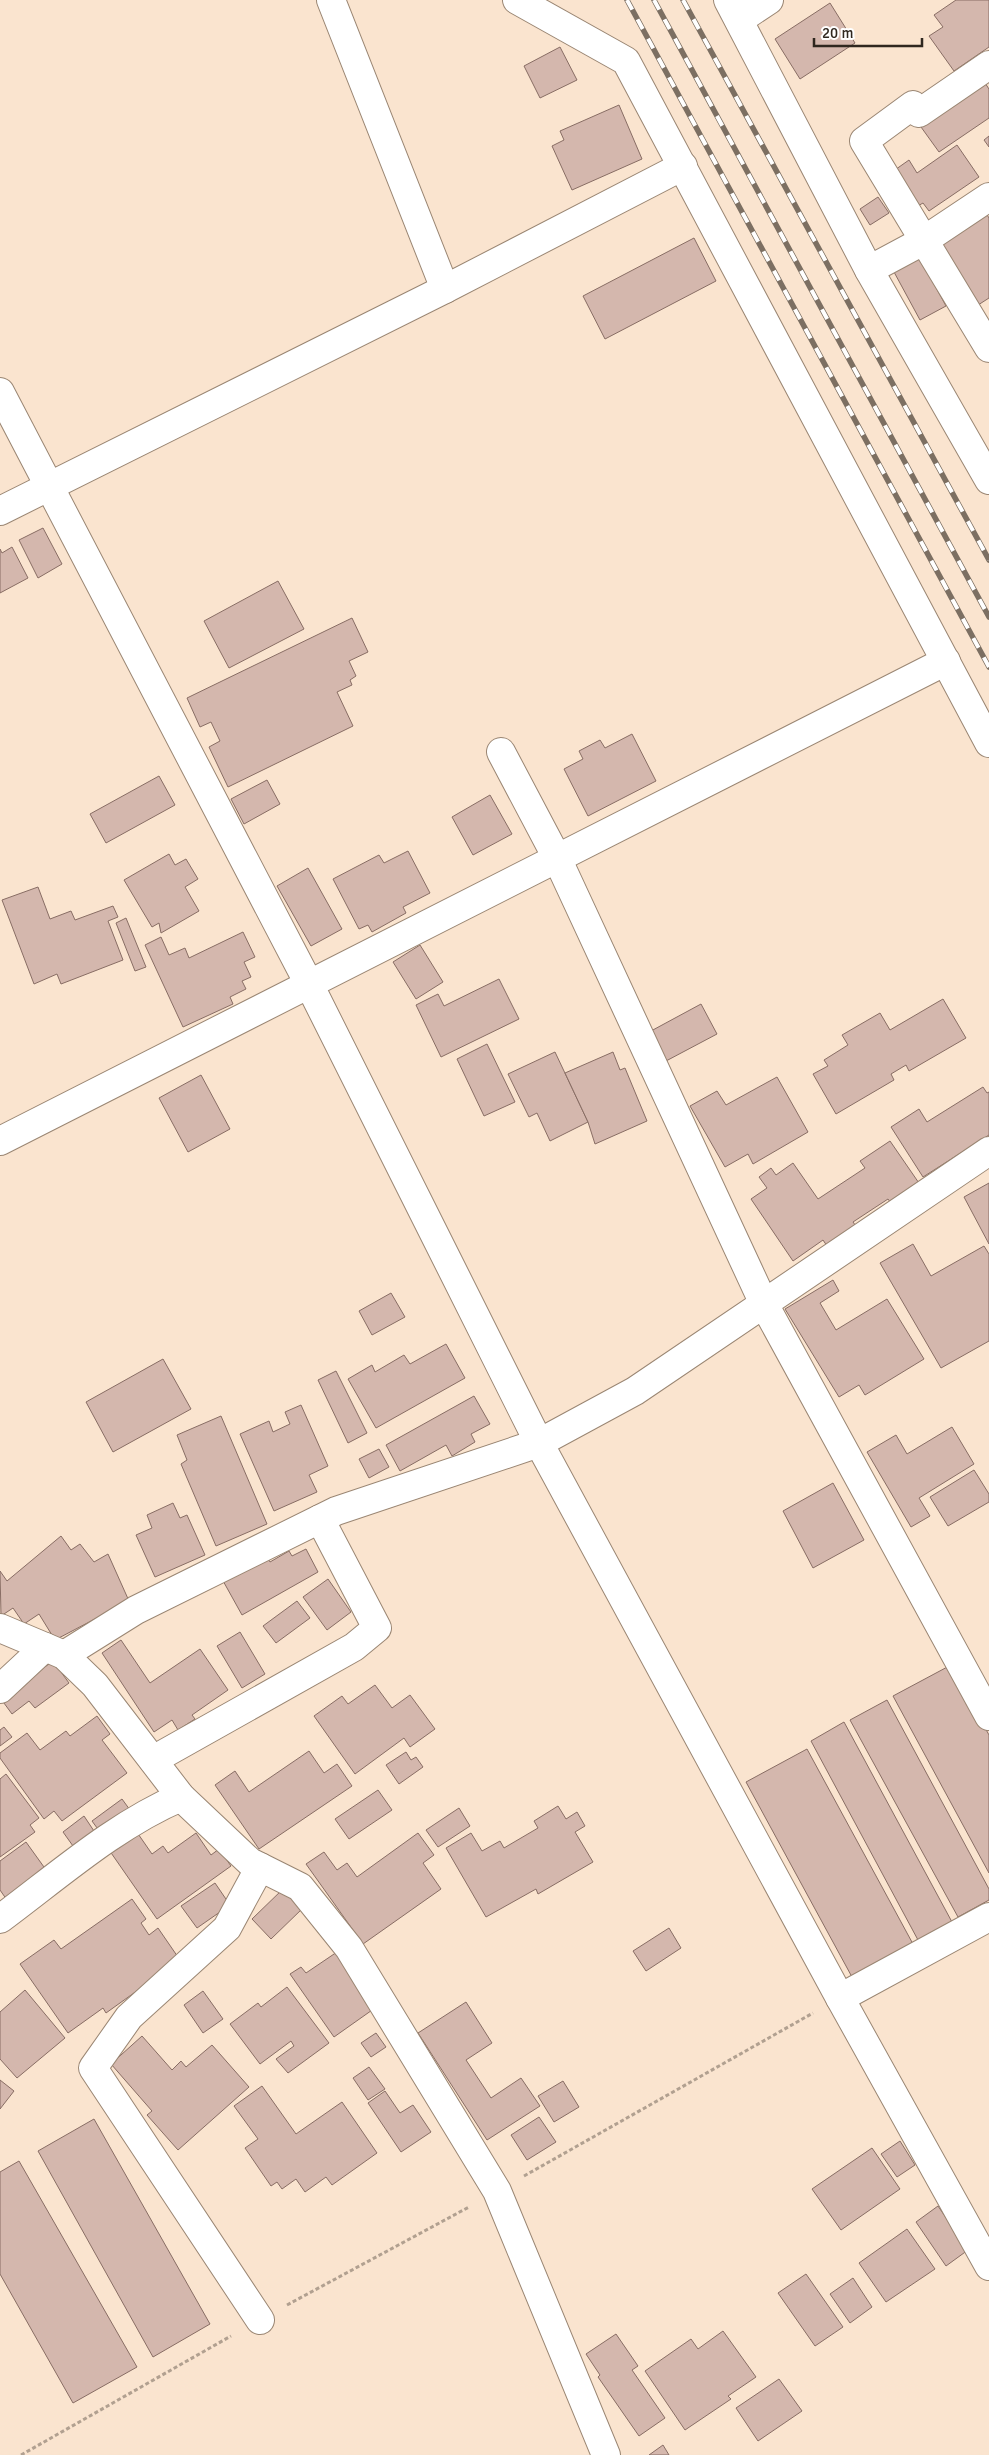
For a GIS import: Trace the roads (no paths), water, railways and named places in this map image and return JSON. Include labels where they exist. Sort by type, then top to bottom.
[{"type":"street","points":[[331,0],[445,288]]},
{"type":"street","points":[[517,0],[626,61],[989,743]]},
{"type":"street","points":[[769,0],[734,10],[869,270],[989,480]]},
{"type":"street","points":[[989,65],[919,113],[913,105],[864,141],[989,348]]},
{"type":"street","points":[[0,511],[445,288],[682,166]]},
{"type":"street","points":[[869,270],[923,241],[989,197]]},
{"type":"street","points":[[0,392],[309,984],[539,1442],[840,1998],[989,2266]]},
{"type":"street","points":[[0,1141],[946,661]]},
{"type":"street","points":[[501,752],[558,858],[764,1304],[989,1716]]},
{"type":"street","points":[[0,1689],[54,1651],[336,1511],[539,1442],[635,1391],[989,1151]]},
{"type":"street","points":[[153,1760],[354,1647],[377,1628],[320,1519]]},
{"type":"street","points":[[0,1628],[54,1651],[95,1685],[181,1797],[250,1862],[300,1887],[349,1948],[497,2191],[606,2455]]},
{"type":"street","points":[[0,1919],[123,1828],[152,1809],[181,1797]]},
{"type":"street","points":[[260,1867],[227,1928],[129,2017],[93,2068],[260,2320]]},
{"type":"street","points":[[840,1998],[989,1917]]},
{"type":"railway","points":[[627,0],[989,667]]},
{"type":"railway","points":[[654,0],[989,617]]},
{"type":"railway","points":[[683,0],[989,560]]}]
